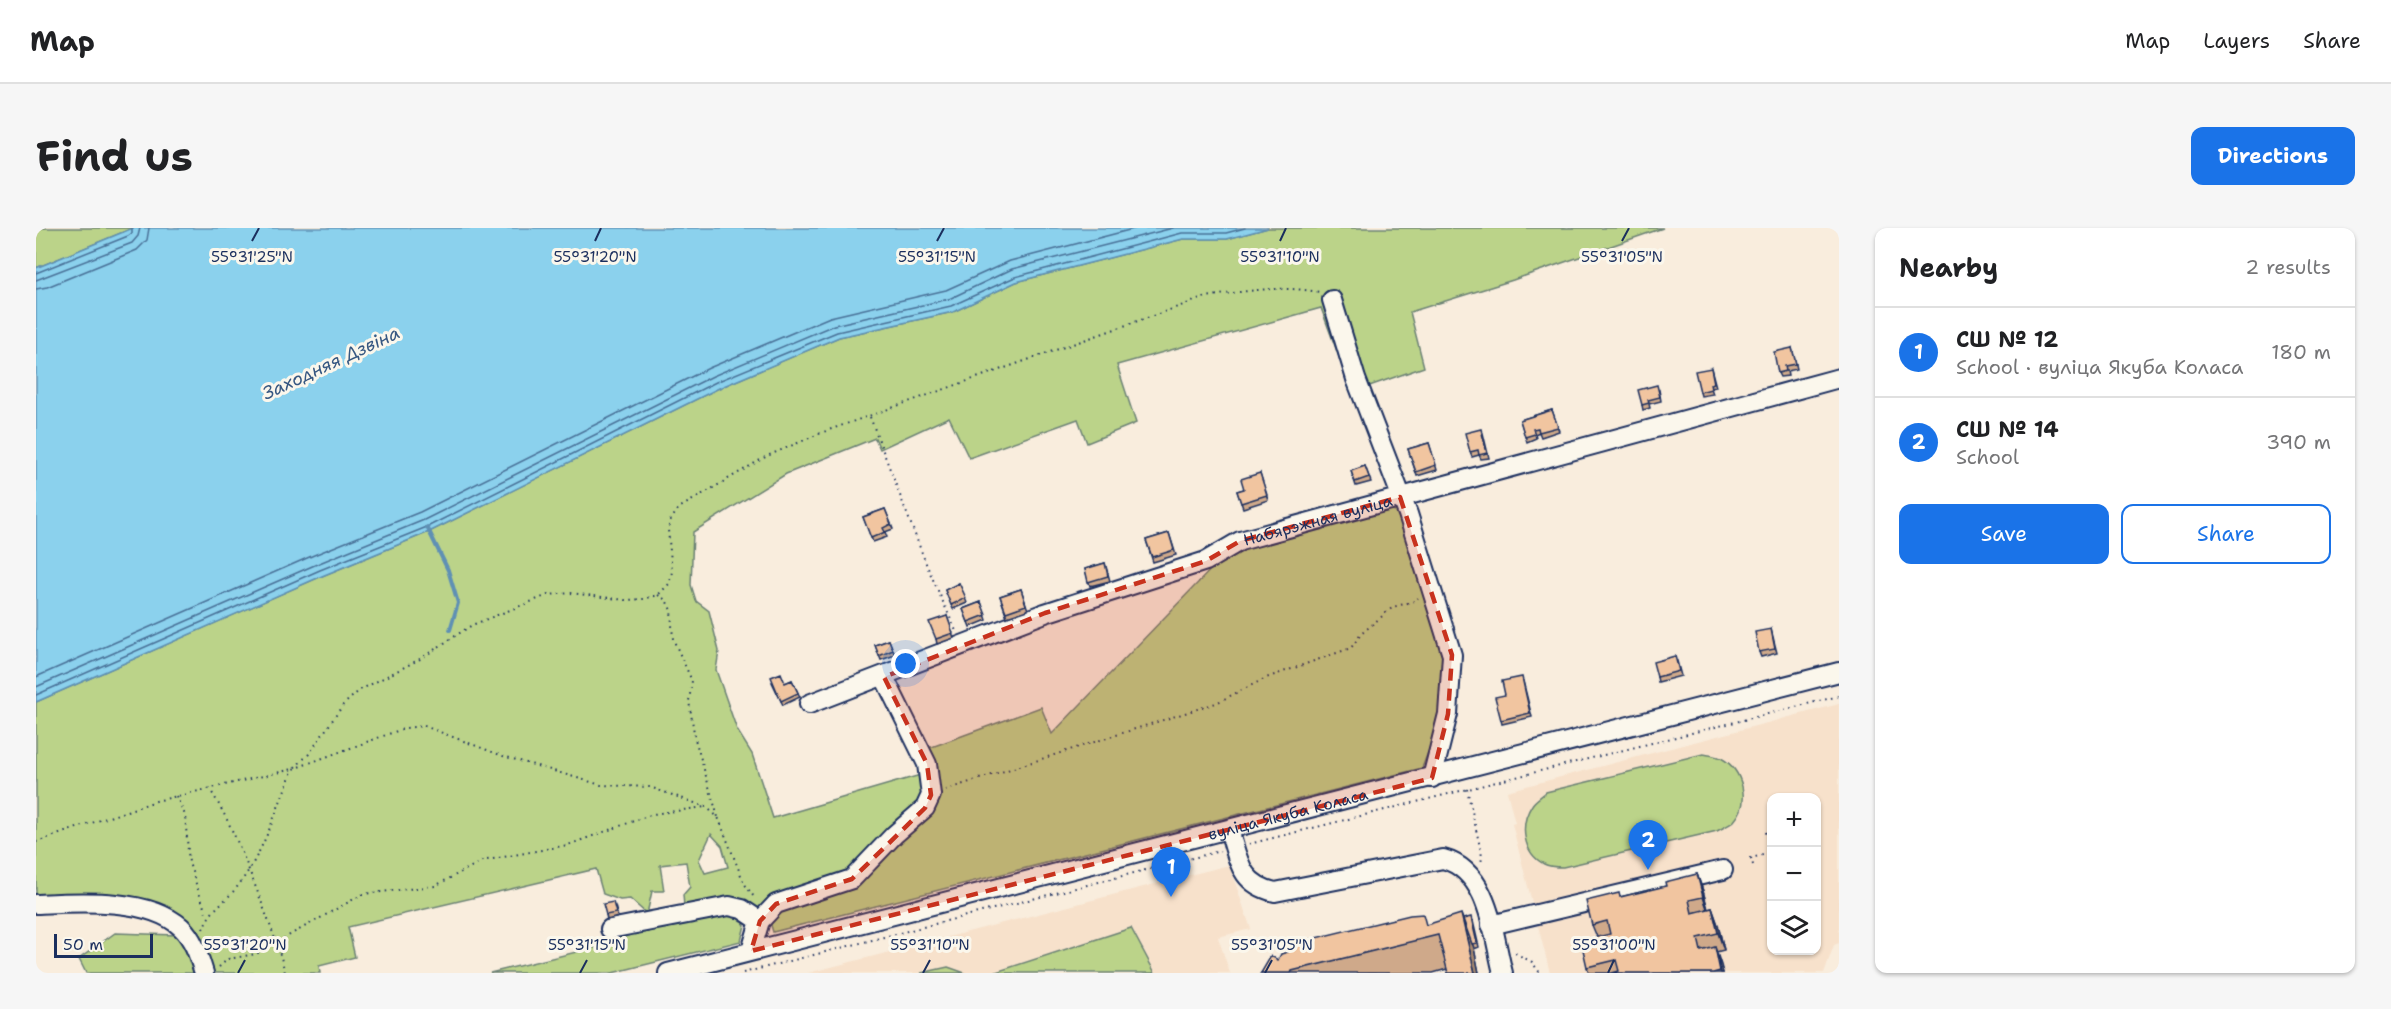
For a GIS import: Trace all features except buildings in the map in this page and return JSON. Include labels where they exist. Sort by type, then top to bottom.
[{"type":"street","points":[[1327,297],[1408,514],[1452,655],[1448,714],[1432,778]]},
{"type":"street","name":"Набярэжная вуліца","points":[[808,704],[884,677],[1045,613],[1206,561],[1240,541],[1839,378]]},
{"type":"street","name":"вуліца Якуба Коласа","points":[[668,973],[1839,672]]},
{"type":"street","points":[[751,951],[763,918],[776,904],[852,879],[894,835],[925,808],[931,795],[927,764],[884,677]]},
{"type":"street","points":[[1229,830],[1244,873],[1251,883],[1275,892],[1443,859],[1454,862],[1466,869],[1476,880],[1503,973]]},
{"type":"street","points":[[1467,918],[1491,927],[1723,870]]},
{"type":"street","points":[[36,904],[93,902],[160,914],[182,928],[196,948],[204,973]]},
{"type":"street","points":[[610,929],[729,906],[763,918]]},
{"type":"path","points":[[196,948],[207,916],[240,884],[273,824],[293,769],[309,754],[343,705],[360,690],[420,659],[472,625],[548,595],[571,593],[625,600],[644,599],[658,595],[669,584],[672,572],[668,530],[670,521],[680,508],[767,456],[826,431],[1206,297],[1247,290],[1292,288],[1327,297]]},
{"type":"path","points":[[869,416],[927,566],[962,645]]},
{"type":"path","points":[[931,795],[1216,703],[1266,678],[1351,648],[1361,634],[1394,607],[1415,601],[1430,582]]},
{"type":"path","points":[[658,595],[666,600],[670,610],[673,639],[692,681],[689,701],[695,739],[718,817],[744,883],[763,918]]},
{"type":"path","points":[[744,973],[1839,696]]},
{"type":"path","points":[[36,842],[156,801],[293,769],[405,728],[424,726],[503,756],[601,785],[650,788],[706,807],[718,817]]},
{"type":"path","points":[[209,788],[223,810],[249,868],[281,954],[285,973]]},
{"type":"path","points":[[1467,789],[1482,856]]},
{"type":"path","points":[[176,796],[185,815],[189,863],[207,916]]},
{"type":"path","points":[[213,973],[228,959],[256,954],[363,894],[435,886],[482,861],[568,845],[653,814],[706,807]]},
{"type":"path","points":[[1753,865],[1751,858],[1771,853],[1765,828]]},
{"type":"path","points":[[1491,927],[1532,962],[1540,973]]},
{"type":"highlighted area","points":[[1400,497],[1452,655],[1448,714],[1432,778],[751,951],[760,921],[776,904],[852,879],[925,808],[931,795],[927,764],[884,677],[1045,613],[1206,561],[1240,541]]},
{"type":"shaded area","points":[[1839,704],[1839,943],[1834,945],[1824,973],[1550,973],[1512,824],[1515,823],[1507,791]]},
{"type":"shaded area","points":[[1229,865],[1251,929],[1218,937],[1230,973],[1155,973],[1131,928],[993,973],[808,973]]},
{"type":"green space","points":[[36,228],[133,228],[36,268]]},
{"type":"green space","points":[[1268,228],[1663,228],[1513,280],[1410,312],[1424,367],[1352,392],[1321,308],[1117,365],[1136,423],[1087,443],[1078,419],[969,458],[949,417],[880,449],[875,438],[786,474],[693,532],[691,585],[696,601],[709,611],[719,651],[716,670],[737,730],[752,754],[773,818],[924,774],[918,752],[1041,707],[1052,734],[1219,561],[1249,543],[1386,509],[1396,511],[1402,518],[1443,646],[1442,715],[1422,768],[773,932],[765,905],[757,913],[730,898],[684,906],[683,895],[690,887],[686,862],[660,865],[664,891],[652,891],[647,914],[630,899],[620,900],[603,894],[596,869],[348,927],[355,957],[319,966],[320,973],[211,973],[186,922],[36,897],[36,702],[322,576],[429,532],[719,388],[839,337],[953,312],[1016,282],[1183,239],[1227,239]],"holes":[[[711,834],[722,846],[728,867],[705,873],[699,860]]]},
{"type":"green space","points":[[1703,754],[1721,758],[1729,763],[1739,778],[1743,796],[1742,805],[1734,821],[1728,825],[1717,831],[1563,867],[1546,865],[1531,853],[1525,838],[1525,821],[1532,805],[1546,792]]},
{"type":"green space","points":[[723,913],[740,917],[745,925],[741,941],[612,973],[490,973],[618,942],[617,937]]},
{"type":"green space","points":[[1131,928],[1155,973],[993,973]]},
{"type":"green space","points":[[115,933],[176,935],[187,945],[195,973],[86,973],[79,959]]},
{"type":"green space","points":[[948,967],[965,973],[921,973]]},
{"type":"water","name":"Заходняя Дзвіна","points":[[133,228],[1268,228],[1227,239],[1183,239],[1016,282],[953,312],[839,337],[719,388],[429,532],[322,576],[36,702],[36,268]]},
{"type":"waterway","points":[[427,527],[448,570],[458,603],[450,630]]},
{"type":"place","name":"СШ № 14","points":[[1648,870]]},
{"type":"place","name":"СШ № 12","points":[[1171,897]]}]
